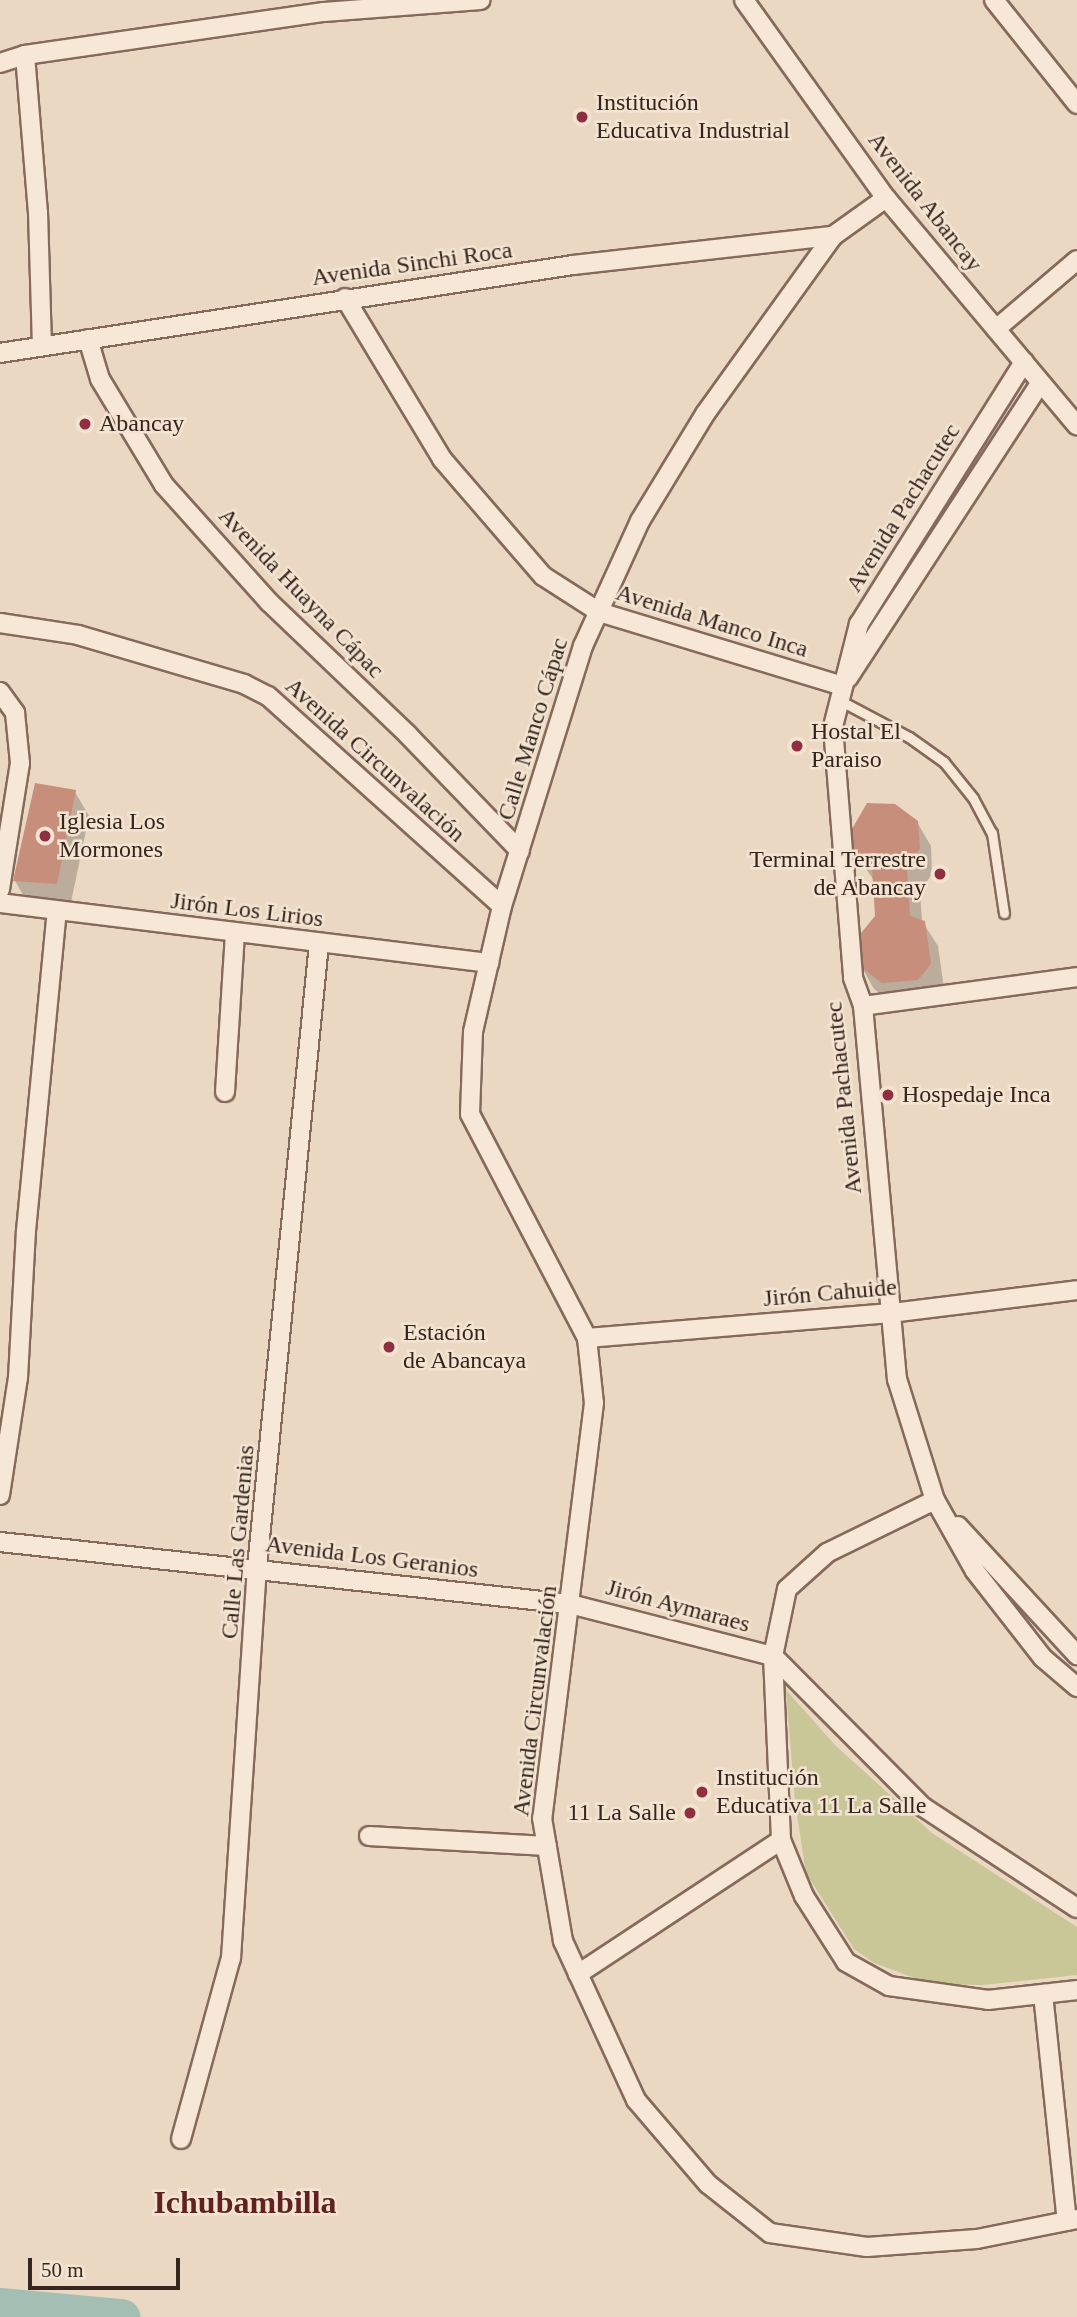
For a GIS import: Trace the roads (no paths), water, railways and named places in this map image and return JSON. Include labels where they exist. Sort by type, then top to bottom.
[{"type":"street","points":[[0,63],[25,55],[324,12],[481,0]]},
{"type":"street","name":"Avenida Abancay","points":[[744,0],[886,198],[1077,426]]},
{"type":"street","points":[[994,0],[1077,104]]},
{"type":"street","points":[[25,55],[38,212],[42,346]]},
{"type":"street","name":"Calle Manco Cápac","points":[[587,1338],[470,1114],[473,1032],[502,906],[583,646],[640,521],[705,414],[833,236],[886,198]]},
{"type":"street","name":"Avenida Sinchi Roca","points":[[0,353],[345,298],[833,236]]},
{"type":"street","points":[[996,329],[1077,260]]},
{"type":"street","name":"Avenida Manco Inca","points":[[345,298],[442,459],[543,576],[599,612],[840,693]]},
{"type":"street","name":"Avenida Huayna Cápac","points":[[88,339],[100,379],[164,485],[269,602],[408,735],[520,851]]},
{"type":"street","name":"Avenida Pachacutec","points":[[1024,362],[859,624],[840,693],[834,727],[853,978],[863,1006],[897,1379],[935,1500],[975,1571],[1043,1658],[1077,1687]]},
{"type":"street","name":"Avenida Pachacutec","points":[[840,693],[1040,383]]},
{"type":"street","name":"Avenida Circunvalación","points":[[0,623],[78,635],[244,684],[268,696],[502,906]]},
{"type":"street","points":[[0,692],[15,713],[20,763],[0,889]]},
{"type":"street","name":"Jirón Los Lirios","points":[[0,902],[236,934],[489,963]]},
{"type":"street","points":[[0,1495],[18,1378],[26,1231],[57,911]]},
{"type":"street","points":[[225,1092],[236,934]]},
{"type":"street","name":"Calle Las Gardenias","points":[[181,2139],[231,1958],[257,1568],[319,944]]},
{"type":"street","points":[[863,1006],[1077,977]]},
{"type":"street","name":"Jirón Cahuide","points":[[587,1338],[891,1313],[1077,1290]]},
{"type":"street","name":"Avenida Circunvalación","points":[[587,1338],[594,1403],[542,1818],[563,1941],[636,2101],[708,2184],[770,2232],[867,2247],[977,2239],[1074,2218]]},
{"type":"street","points":[[935,1500],[827,1553],[787,1589],[773,1656],[781,1840],[804,1896],[846,1962],[889,1986],[988,2000],[1077,1990]]},
{"type":"street","name":"Avenida Pachacutec","points":[[935,1500],[1077,1655]]},
{"type":"street","name":"Avenida Los Geranios","points":[[0,1542],[570,1604]]},
{"type":"street","name":"Jirón Aymaraes","points":[[570,1604],[773,1656]]},
{"type":"street","points":[[773,1656],[923,1807],[1077,1908]]},
{"type":"street","points":[[369,1836],[547,1846]]},
{"type":"street","points":[[578,1974],[781,1840]]},
{"type":"street","points":[[1043,1994],[1074,2218]]},
{"type":"lane","points":[[840,693],[944,762],[973,798],[992,832],[1004,913]]},
{"type":"waterway","points":[[0,2306],[122,2317]]},
{"type":"place","name":"Institución Educativa Industrial","points":[[582,117]]},
{"type":"place","name":"Abancay","points":[[85,424]]},
{"type":"place","name":"Hostal El Paraiso","points":[[797,746]]},
{"type":"place","name":"Iglesia Los Mormones","points":[[45,836]]},
{"type":"place","name":"Terminal Terrestre de Abancay","points":[[940,874]]},
{"type":"place","name":"Hospedaje Inca","points":[[888,1095]]},
{"type":"place","name":"Estación de Abancaya","points":[[389,1347]]},
{"type":"place","name":"Institución Educativa 11 La Salle","points":[[702,1792]]},
{"type":"place","name":"11 La Salle","points":[[690,1813]]},
{"type":"district","name":"Ichubambilla","points":[[245,2202]]}]
